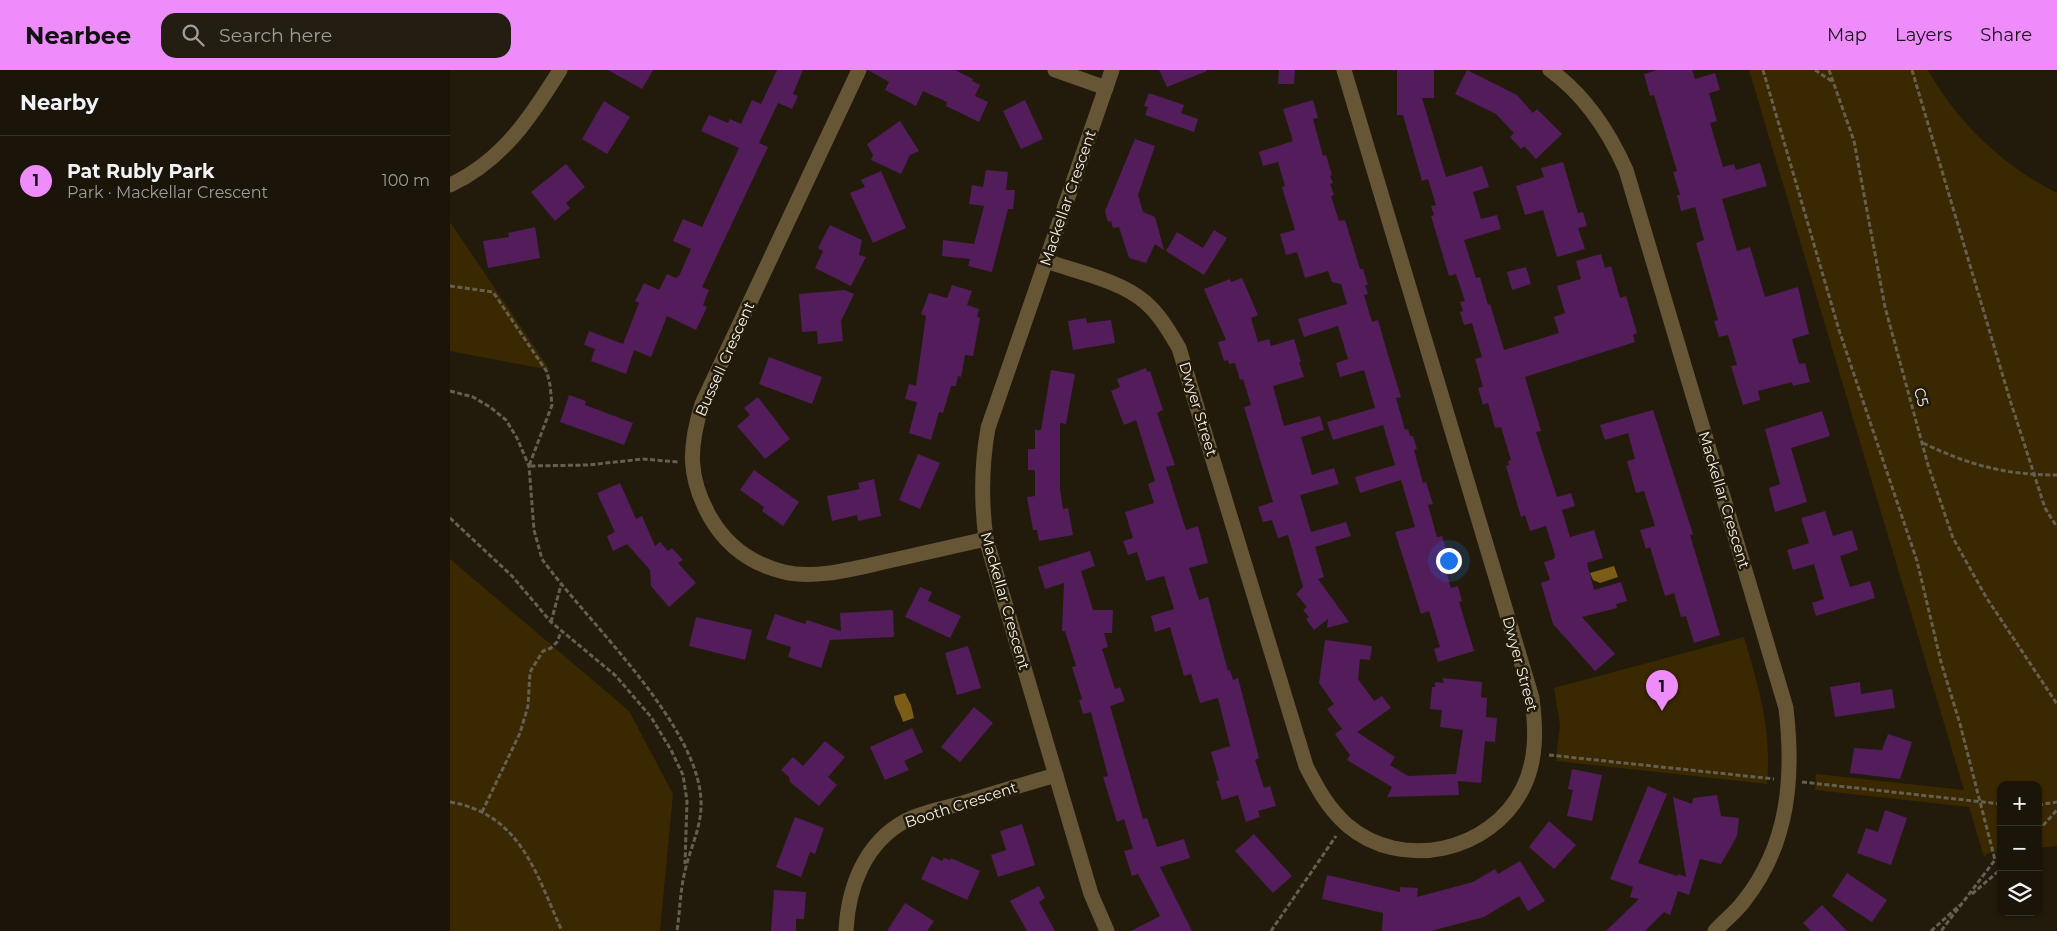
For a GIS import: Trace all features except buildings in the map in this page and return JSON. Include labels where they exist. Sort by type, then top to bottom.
[{"type":"street","points":[[450,186],[477,169],[507,144],[534,114],[560,70]]},
{"type":"street","name":"Bussell Crescent","points":[[859,70],[702,404],[693,435],[692,462],[701,500],[725,540],[748,557],[785,572],[820,573],[854,569],[986,539]]},
{"type":"street","points":[[1055,70],[1106,88]]},
{"type":"street","name":"Mackellar Crescent","points":[[1107,931],[1091,894],[986,539],[981,502],[982,474],[988,428],[1112,70]]},
{"type":"street","name":"Dwyer Street","points":[[1046,261],[1109,283],[1134,294],[1164,323],[1179,348],[1306,766],[1320,794],[1345,823],[1373,842],[1399,850],[1440,849],[1465,842],[1488,830],[1508,812],[1523,787],[1533,753],[1536,729],[1532,698],[1344,70]]},
{"type":"street","name":"Mackellar Crescent","points":[[1556,72],[1596,117],[1626,170],[1786,708],[1791,749],[1789,781],[1780,831],[1765,868],[1744,901],[1715,931]]},
{"type":"street","name":"Booth Crescent","points":[[846,931],[847,915],[859,871],[874,847],[884,836],[906,820],[1056,775]]},
{"type":"path","points":[[1763,70],[1839,330],[1917,561],[1940,662],[1960,724],[1995,860],[1941,931]]},
{"type":"path","points":[[1815,70],[1834,82]]},
{"type":"path","name":"C5","points":[[1829,70],[1854,141],[1884,307],[1922,443],[1953,538],[1968,569],[2057,704]]},
{"type":"path","points":[[1912,70],[2045,508],[2057,527]]},
{"type":"path","points":[[450,286],[493,292],[547,372],[552,404],[539,434],[529,466]]},
{"type":"path","points":[[450,391],[473,397],[506,420],[518,438],[529,466],[534,530],[542,559],[664,711],[686,746],[695,769],[701,808],[697,832],[685,869],[679,899],[677,931]]},
{"type":"path","points":[[1922,443],[1958,460],[1995,470],[2035,475],[2057,475]]},
{"type":"path","points":[[529,466],[588,465],[644,459],[692,462]]},
{"type":"path","points":[[450,518],[512,576],[561,632],[616,676],[651,717],[671,750],[682,774],[687,801],[685,869]]},
{"type":"path","points":[[551,622],[561,585]]},
{"type":"path","points":[[482,812],[520,733],[528,706],[530,672],[543,651],[551,648],[557,642],[561,632]]},
{"type":"path","points":[[1533,753],[1997,803]]},
{"type":"path","points":[[450,802],[482,812],[505,826],[525,851],[562,931]]},
{"type":"path","points":[[2042,804],[2057,802]]},
{"type":"path","points":[[2042,827],[2057,810]]},
{"type":"path","points":[[1271,931],[1345,823]]},
{"type":"path","points":[[1931,931],[1999,871]]},
{"type":"shaded area","points":[[1749,70],[1928,70],[1953,107],[1983,141],[2018,170],[2057,193],[2057,846],[2042,848],[2042,781],[1997,781],[1997,852],[1988,853],[1984,857],[1969,807],[1815,790],[1816,774],[1964,790]]},
{"type":"shaded area","points":[[450,222],[550,370],[450,351]]},
{"type":"shaded area","points":[[450,559],[629,711],[673,794],[660,931],[450,931]]},
{"type":"shaded area","points":[[1614,566],[1618,577],[1600,583],[1593,580],[1590,573]]},
{"type":"shaded area","points":[[1744,637],[1759,692],[1766,727],[1768,746],[1767,784],[1556,761],[1560,725],[1554,688]]},
{"type":"shaded area","points":[[905,693],[911,705],[914,718],[903,722],[894,696]]},
{"type":"place","name":"Pat Rubly Park","points":[[1662,711]]}]
